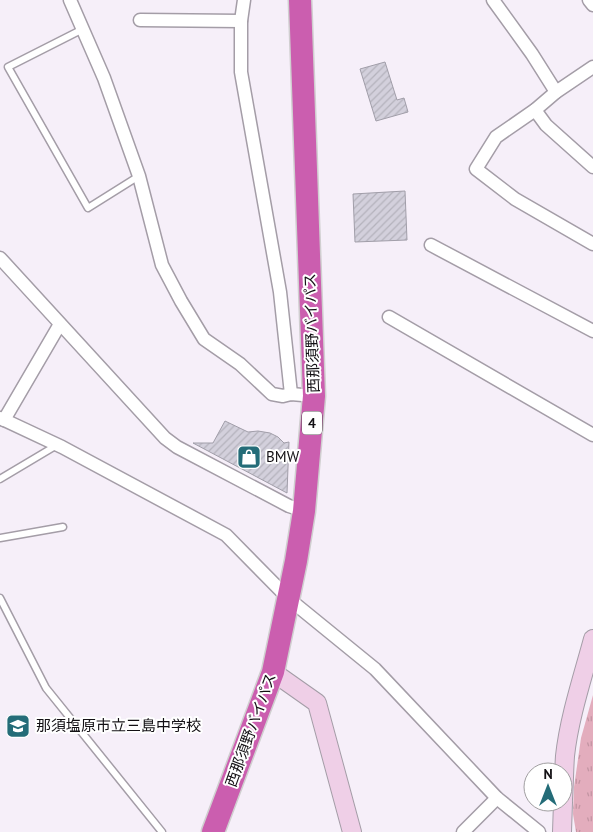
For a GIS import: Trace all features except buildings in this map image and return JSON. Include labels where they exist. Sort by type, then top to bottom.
[{"type":"highway","name":"西那須野バイパス","points":[[213,832],[273,672],[289,599],[304,511],[314,396],[300,0]]},
{"type":"street","points":[[70,0],[104,78],[139,176],[162,265],[181,301],[204,338],[240,364],[272,394],[314,396]]},
{"type":"street","points":[[244,0],[241,21],[241,72],[280,292],[291,394]]},
{"type":"street","points":[[493,0],[556,92]]},
{"type":"street","points":[[589,0],[593,5]]},
{"type":"street","points":[[140,20],[241,21]]},
{"type":"street","points":[[593,68],[556,92],[535,110],[496,136],[476,169],[515,199],[593,244]]},
{"type":"street","points":[[535,110],[546,125],[593,167]]},
{"type":"street","points":[[431,245],[593,331]]},
{"type":"street","points":[[0,258],[165,438],[177,447],[289,506],[304,511]]},
{"type":"street","points":[[389,317],[593,436]]},
{"type":"street","points":[[60,324],[2,419],[57,445],[226,535],[289,599],[376,669],[497,798],[539,832]]},
{"type":"street","points":[[565,762],[576,700],[593,639]]},
{"type":"street","points":[[273,672],[318,703],[352,832]]},
{"type":"street","points":[[463,832],[497,798]]},
{"type":"street","points":[[562,832],[563,812]]},
{"type":"lane","points":[[83,28],[8,67],[88,208],[139,176]]},
{"type":"lane","points":[[0,480],[57,445]]},
{"type":"lane","points":[[0,538],[63,527]]},
{"type":"lane","points":[[0,598],[46,688],[162,832]]},
{"type":"green space","points":[[593,695],[593,832],[576,832],[573,814],[574,787],[581,738]]},
{"type":"place","name":"BMW","points":[[249,457]]},
{"type":"place","name":"那須塩原市立三島中学校","points":[[18,726]]}]
